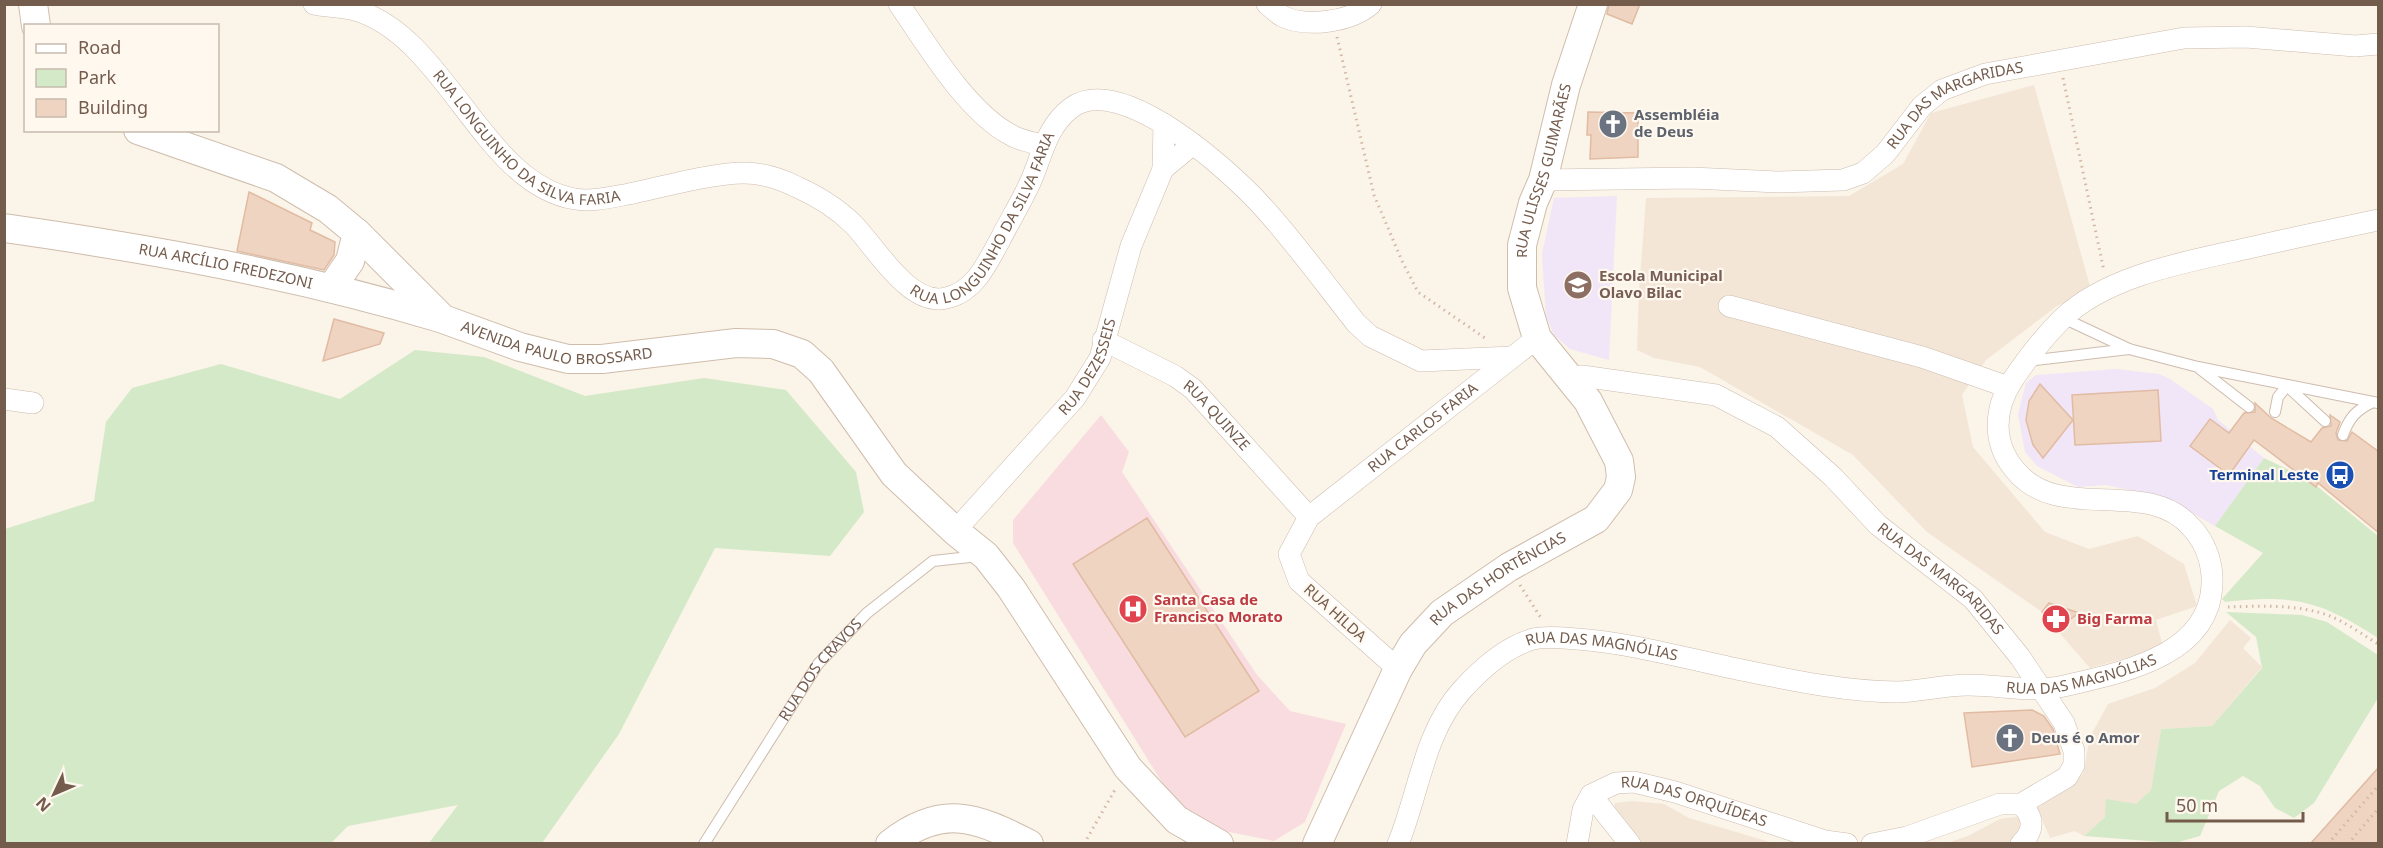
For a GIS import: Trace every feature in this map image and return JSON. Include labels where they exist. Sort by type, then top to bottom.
[{"type":"main road","points":[[33,4],[36,24]]},
{"type":"main road","name":"RUA ULISSES GUIMARÃES","points":[[1537,338],[1522,288],[1522,245],[1533,203],[1543,180],[1566,85],[1593,4]]},
{"type":"main road","name":"AVENIDA PAULO BROSSARD","points":[[144,132],[276,178],[328,209],[357,233],[444,319],[520,347],[568,359],[602,359],[736,343],[773,344],[802,354],[821,371],[894,474],[955,531]]},
{"type":"main road","name":"RUA ARCÍLIO FREDEZONI","points":[[4,228],[148,249],[332,287],[444,319]]},
{"type":"main road","points":[[332,287],[350,261],[357,233]]},
{"type":"main road","name":"RUA DAS HORTÊNCIAS","points":[[1317,843],[1398,669],[1413,644],[1442,613],[1509,567],[1596,519],[1618,490],[1621,477],[1619,461],[1588,401],[1537,338]]},
{"type":"main road","points":[[955,531],[986,556],[1028,612],[1128,768],[1177,820],[1219,843]]},
{"type":"main road","points":[[890,843],[919,824],[950,817],[978,822],[1029,843]]},
{"type":"street","name":"RUA LONGUINHO DA SILVA FARIA","points":[[314,4],[356,10],[395,33],[420,55],[499,150],[525,176],[552,193],[577,200],[610,197],[743,173],[769,176],[797,187],[833,208],[852,223],[908,287],[929,299],[945,299],[966,291],[982,272],[1030,182],[1042,145],[1056,123],[1072,107],[1086,101],[1105,100],[1125,104],[1164,124],[1193,144],[1260,204],[1356,323],[1370,336],[1421,361],[1512,357]]},
{"type":"street","points":[[899,4],[946,72],[987,118],[1010,135],[1042,145]]},
{"type":"street","points":[[1267,4],[1283,16],[1311,22],[1332,13],[1371,4]]},
{"type":"street","name":"RUA DAS MARGARIDAS","points":[[1543,180],[1692,178],[1778,182],[1843,180],[1863,173],[1885,154],[1922,106],[1942,90],[1985,74],[2184,38],[2246,37],[2355,46],[2379,45]]},
{"type":"street","name":"RUA DEZESSEIS","points":[[955,531],[1075,398],[1100,358],[1103,340],[1131,246],[1163,168],[1164,124]]},
{"type":"street","name":"RUA DEZESSEIS","points":[[1163,168],[1193,144]]},
{"type":"street","points":[[2208,607],[2212,582],[2206,548],[2195,531],[2169,507],[2151,502],[2077,499],[2053,493],[2016,473],[2002,447],[1997,422],[1999,406],[2008,387],[2063,318],[2108,290],[2162,267],[2379,220]]},
{"type":"street","points":[[1729,306],[1890,347],[2008,387]]},
{"type":"street","name":"RUA CARLOS FARIA","points":[[1309,517],[1537,338]]},
{"type":"street","name":"RUA QUINZE","points":[[1103,340],[1175,376],[1193,389],[1309,517]]},
{"type":"street","name":"RUA DAS MARGARIDAS","points":[[1568,378],[1582,376],[1716,395],[1777,428],[1833,477],[1878,525],[1973,599],[2044,691]]},
{"type":"street","points":[[4,399],[33,403]]},
{"type":"street","name":"RUA HILDA","points":[[1309,517],[1293,542],[1289,554],[1299,581],[1398,669]]},
{"type":"street","name":"RUA DAS MAGNÓLIAS","points":[[1398,843],[1409,818],[1423,765],[1448,708],[1462,690],[1511,649],[1534,639],[1553,637],[1623,643],[1811,684],[1897,692],[1967,685],[2044,691],[2132,670],[2162,656],[2196,626],[2208,607]]},
{"type":"street","points":[[1872,843],[1907,837],[2000,804],[2021,804],[2067,777],[2074,765],[2074,751],[2064,723],[2044,691]]},
{"type":"street","name":"RUA DAS ORQUÍDEAS","points":[[1591,795],[1616,783],[1634,782],[1676,792],[1825,841],[1847,843]]},
{"type":"street","points":[[1577,843],[1583,810],[1591,795],[1630,843]]},
{"type":"street","points":[[2021,804],[2032,820],[2032,829],[2021,843]]},
{"type":"lane","points":[[2063,318],[2129,349],[2198,367],[2376,402]]},
{"type":"lane","points":[[2028,361],[2129,349]]},
{"type":"lane","points":[[2198,367],[2249,407]]},
{"type":"lane","points":[[2275,412],[2278,397],[2287,386]]},
{"type":"lane","points":[[2287,386],[2325,420]]},
{"type":"lane","points":[[2343,435],[2348,420],[2376,402]]},
{"type":"lane","name":"RUA DOS CRAVOS","points":[[704,843],[818,664],[859,621],[933,561],[986,556]]},
{"type":"path","points":[[1332,13],[1374,195],[1418,292],[1512,357]]},
{"type":"path","points":[[2059,62],[2108,290]]},
{"type":"path","points":[[1509,567],[1553,637]]},
{"type":"path","points":[[2208,607],[2262,606],[2318,612],[2332,617],[2379,644]]},
{"type":"path","points":[[1084,843],[1128,768]]},
{"type":"path","points":[[2328,843],[2379,786]]},
{"type":"path","points":[[2348,843],[2379,809]]},
{"type":"shaded area","points":[[2034,85],[2091,290],[2057,306],[1986,360],[1962,395],[1973,447],[2045,532],[2089,549],[2138,536],[2184,564],[2197,606],[2156,620],[2163,648],[2090,668],[2056,629],[2079,613],[2049,604],[2042,612],[1927,532],[1853,455],[1700,367],[1654,358],[1637,350],[1646,198],[1849,196],[1903,164],[1931,113]]},
{"type":"shaded area","name":"Escola Municipal Olavo Bilac","points":[[1617,196],[1609,360],[1570,349],[1554,335],[1546,316],[1542,254],[1554,198]]},
{"type":"shaded area","points":[[2116,369],[2159,374],[2170,379],[2213,409],[2218,420],[2264,458],[2215,526],[2166,498],[2106,485],[2078,487],[2037,466],[2025,452],[2018,414],[2026,383],[2036,375]]},
{"type":"shaded area","name":"Santa Casa de Francisco Morato","points":[[1101,415],[1129,452],[1122,472],[1257,675],[1290,711],[1346,724],[1305,822],[1274,841],[1219,830],[1178,808],[1013,543],[1013,520]]},
{"type":"shaded area","points":[[2230,620],[2251,638],[2243,648],[2262,667],[2212,726],[2161,729],[2151,790],[2136,804],[2105,817],[2084,836],[2075,831],[2050,838],[2037,808],[2083,774],[2090,737],[2108,704],[2155,688],[2195,663]]},
{"type":"shaded area","points":[[1632,801],[1664,804],[1689,818],[1773,843],[1637,843],[1613,813],[1615,803]]},
{"type":"shaded area","points":[[2021,816],[2025,825],[2014,843],[1944,844],[1968,836],[2000,819]]},
{"type":"green space","points":[[415,350],[484,357],[585,396],[704,378],[786,390],[856,472],[864,512],[830,556],[715,548],[619,734],[542,843],[429,843],[458,805],[348,826],[331,843],[5,843],[5,529],[94,501],[106,422],[132,388],[221,364],[340,399]]},
{"type":"green space","points":[[2264,458],[2295,473],[2297,470],[2378,536],[2378,638],[2339,616],[2306,603],[2270,599],[2225,602],[2222,599],[2263,553],[2215,526]]},
{"type":"green space","points":[[2226,612],[2302,615],[2327,622],[2378,655],[2378,698],[2314,803],[2294,818],[2275,808],[2260,786],[2243,776],[2219,791],[2200,836],[2175,843],[2084,836],[2105,817],[2106,799],[2136,804],[2151,790],[2161,729],[2212,726],[2262,668],[2256,637]]},
{"type":"building","points":[[1609,4],[1640,4],[1632,24],[1607,14]]},
{"type":"building","points":[[1588,112],[1638,113],[1638,157],[1590,159],[1591,135],[1587,135]]},
{"type":"building","points":[[249,192],[312,223],[310,230],[335,242],[334,255],[324,270],[237,251]]},
{"type":"building","points":[[334,319],[384,333],[380,344],[323,361]]},
{"type":"building","points":[[2040,384],[2073,420],[2043,458],[2033,445],[2026,420],[2029,401]]},
{"type":"building","points":[[2158,390],[2161,441],[2075,445],[2072,395]]},
{"type":"building","name":"Terminal Leste","points":[[2255,403],[2271,418],[2311,442],[2322,428],[2331,426],[2330,415],[2340,422],[2336,433],[2338,440],[2347,441],[2352,432],[2379,452],[2379,533],[2318,483],[2316,487],[2254,440],[2229,475],[2190,446],[2210,419],[2229,433],[2244,413],[2255,412]]},
{"type":"building","points":[[1147,518],[1259,691],[1185,737],[1073,564]]},
{"type":"building","points":[[2049,603],[2079,613],[2056,629],[2042,612]]},
{"type":"building","points":[[2032,710],[2044,716],[2053,729],[2060,754],[1972,767],[1964,713]]},
{"type":"building","points":[[2379,767],[2379,843],[2311,843]]},
{"type":"place","name":"Assembléia de Deus","points":[[1613,124]]},
{"type":"place","name":"Escola Municipal Olavo Bilac","points":[[1578,285]]},
{"type":"place","name":"Terminal Leste","points":[[2340,475]]},
{"type":"place","name":"Santa Casa de Francisco Morato","points":[[1133,609]]},
{"type":"place","name":"Big Farma","points":[[2056,619]]},
{"type":"place","name":"Deus é o Amor","points":[[2010,738]]}]
